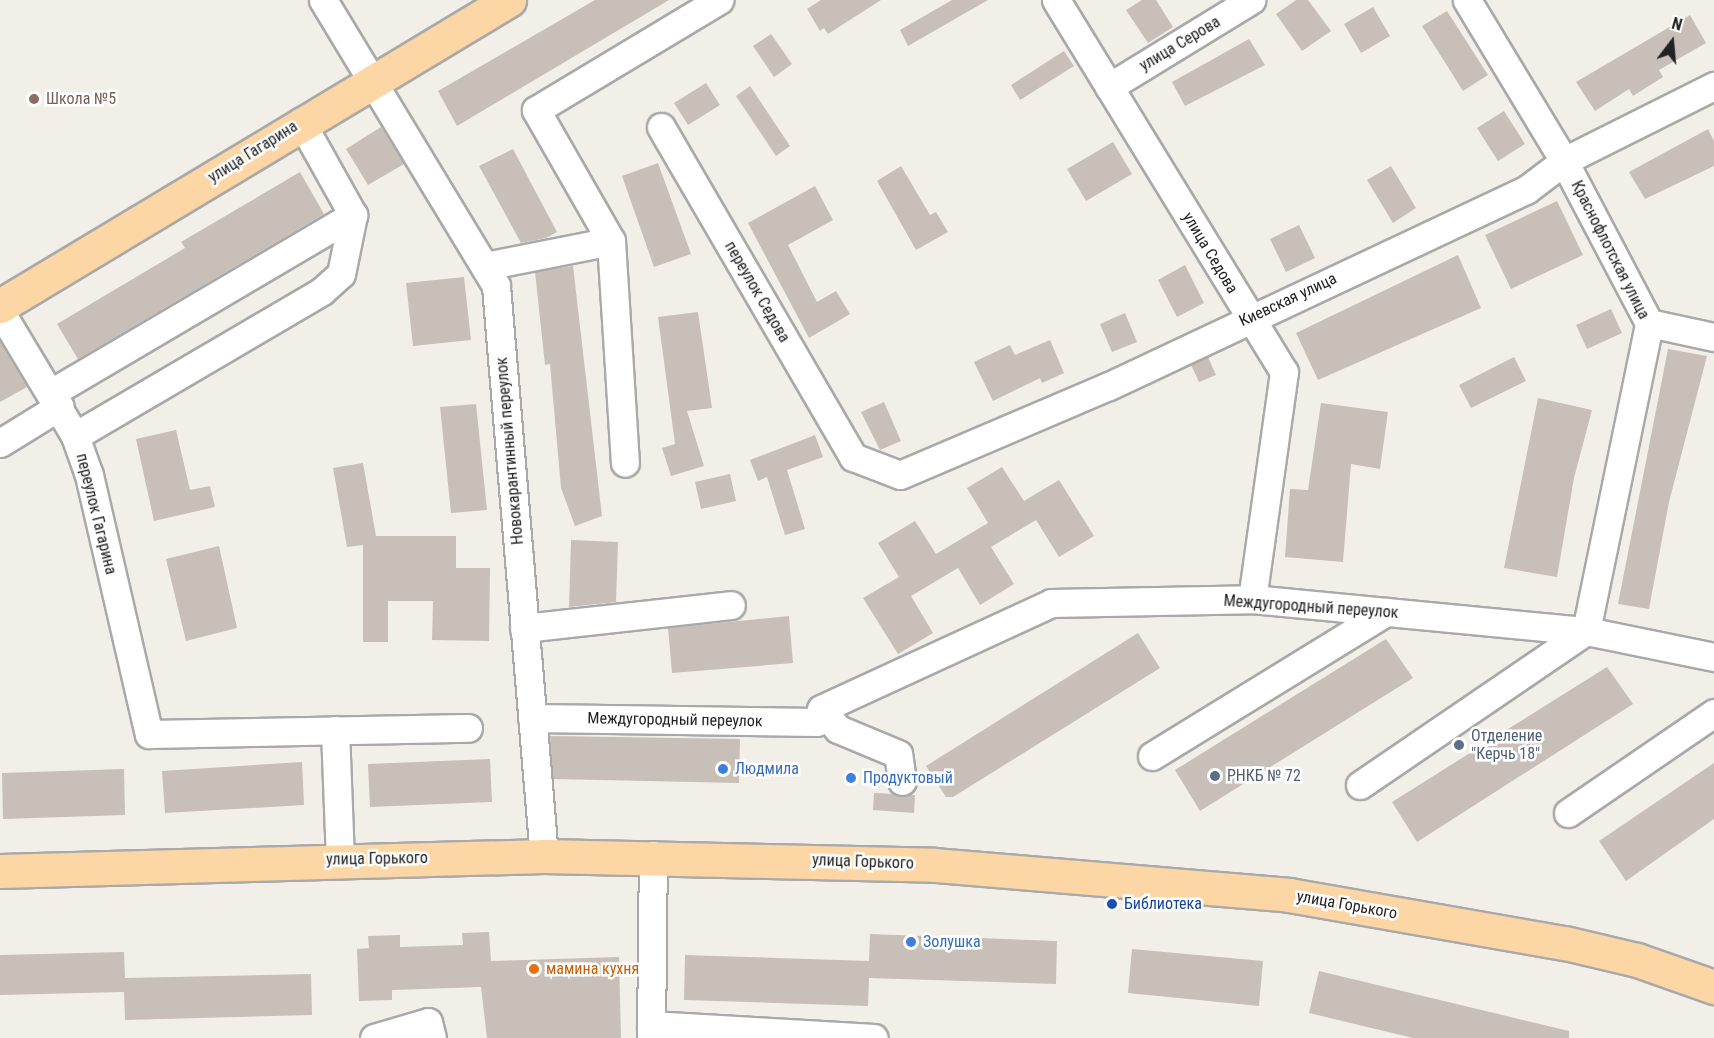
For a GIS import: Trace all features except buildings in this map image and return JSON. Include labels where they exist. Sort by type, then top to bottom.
[{"type":"main road","name":"улица Гагарина","points":[[0,306],[301,122],[509,0]]},
{"type":"main road","name":"улица Горького","points":[[0,871],[340,860],[653,855],[935,865],[1289,895],[1565,943],[1637,960],[1714,987]]},
{"type":"lane","name":"Новокарантинный переулок","points":[[323,0],[374,80],[496,286],[544,856]]},
{"type":"lane","points":[[625,464],[611,241],[536,110],[719,0]]},
{"type":"lane","name":"улица Седова","points":[[1056,0],[1284,372],[1252,599]]},
{"type":"lane","name":"улица Серова","points":[[1109,87],[1251,0]]},
{"type":"lane","name":"Краснофлотская улица","points":[[1467,0],[1564,161],[1649,323],[1586,631]]},
{"type":"lane","name":"Киевская улица","points":[[853,457],[900,475],[1108,386],[1526,190],[1564,161],[1714,86]]},
{"type":"lane","points":[[75,436],[322,291],[341,274],[353,214],[301,122]]},
{"type":"lane","name":"переулок Седова","points":[[661,127],[853,457]]},
{"type":"lane","points":[[0,443],[56,399],[353,214]]},
{"type":"lane","points":[[484,266],[611,241]]},
{"type":"lane","name":"переулок Гагарина","points":[[0,311],[56,399],[75,436],[149,734],[335,730]]},
{"type":"lane","points":[[1649,323],[1714,337]]},
{"type":"lane","name":"Междугородный переулок","points":[[532,718],[819,715],[1051,603],[1252,599],[1586,631],[1714,657]]},
{"type":"lane","points":[[524,628],[731,605]]},
{"type":"lane","points":[[1152,756],[1386,612]]},
{"type":"lane","points":[[1360,785],[1586,631]]},
{"type":"lane","points":[[1568,813],[1714,713]]},
{"type":"lane","points":[[819,715],[838,729],[898,754],[902,781]]},
{"type":"lane","points":[[340,860],[335,730],[468,728]]},
{"type":"lane","points":[[653,855],[651,1032],[874,1038]]},
{"type":"lane","points":[[374,1038],[428,1022],[432,1038]]},
{"type":"place","name":"Школа №5","points":[[34,99]]},
{"type":"place","name":"Отделение \"Керчь 18\"","points":[[1459,745]]},
{"type":"place","name":"Людмила","points":[[723,769]]},
{"type":"place","name":"РНКБ № 72","points":[[1215,776]]},
{"type":"place","name":"Продуктовый","points":[[851,778]]},
{"type":"place","name":"Библиотека","points":[[1112,904]]},
{"type":"place","name":"Золушка","points":[[911,942]]},
{"type":"place","name":"мамина кухня","points":[[534,969]]}]
